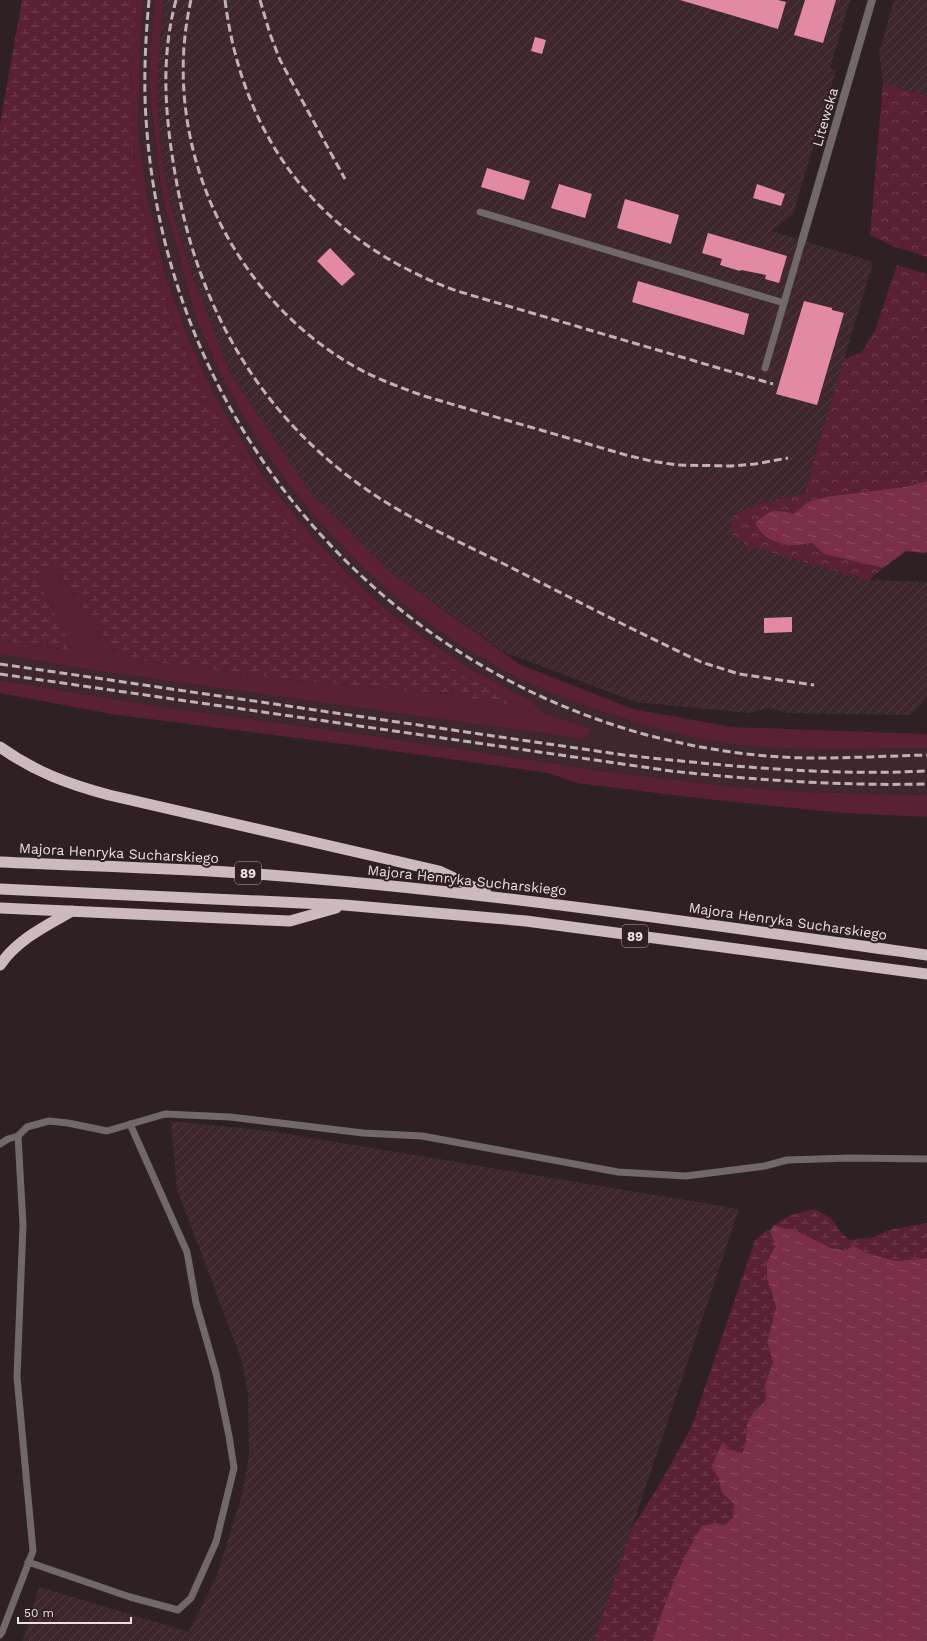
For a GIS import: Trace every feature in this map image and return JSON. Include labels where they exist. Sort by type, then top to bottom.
[{"type":"highway","points":[[0,747],[37,771],[76,786],[109,795],[438,871],[496,897]]},
{"type":"highway","name":"Majora Henryka Sucharskiego","points":[[0,862],[256,874],[496,897],[927,955]]},
{"type":"highway","name":"89","points":[[0,889],[344,905],[526,921],[926,974]]},
{"type":"highway","points":[[0,908],[290,921],[344,905]]},
{"type":"highway","points":[[0,965],[5,958],[25,939],[73,911]]},
{"type":"street","name":"Litewska","points":[[802,241],[872,0]]},
{"type":"lane","points":[[480,212],[784,304]]},
{"type":"lane","points":[[765,368],[802,241]]},
{"type":"lane","points":[[0,1144],[8,1139],[18,1136],[27,1127],[48,1121],[68,1123],[107,1131],[165,1114],[230,1117],[363,1133],[422,1136],[618,1172],[686,1176],[765,1166],[787,1160],[850,1158],[927,1159]]},
{"type":"lane","points":[[28,1562],[130,1596],[178,1610],[191,1598],[216,1542],[234,1468],[218,1380],[196,1303],[187,1252],[130,1124]]},
{"type":"lane","points":[[0,1635],[33,1551],[18,1377],[23,1225],[18,1136]]},
{"type":"shaded area","points":[[144,0],[155,0],[150,63],[152,119],[162,195],[184,275],[207,344],[234,399],[296,494],[334,539],[374,578],[432,625],[483,658],[538,687],[623,719],[753,746],[841,749],[927,748],[927,795],[804,792],[727,786],[603,771],[368,735],[170,708],[0,680],[0,654],[90,670],[582,739],[587,737],[592,729],[541,712],[530,700],[472,670],[390,613],[348,574],[312,536],[262,475],[215,396],[189,340],[165,274],[147,195],[138,134],[141,27]]},
{"type":"shaded area","points":[[163,0],[850,0],[830,68],[836,70],[793,214],[771,231],[873,262],[807,484],[806,493],[766,502],[736,513],[731,522],[869,580],[927,582],[927,697],[911,715],[788,713],[769,708],[749,713],[636,702],[504,652],[388,570],[311,493],[231,374],[193,277],[171,207],[164,170],[157,89]]},
{"type":"shaded area","points":[[894,0],[927,0],[927,96],[883,83],[879,53]]},
{"type":"shaded area","points":[[171,1121],[269,1131],[739,1209],[594,1641],[22,1641],[39,1587],[189,1632],[217,1575],[242,1495],[249,1454],[248,1395],[242,1361],[177,1189]]},
{"type":"green space","points":[[22,0],[137,0],[131,69],[134,174],[168,309],[192,369],[206,397],[236,447],[285,517],[323,561],[370,605],[465,677],[485,685],[518,706],[478,700],[462,695],[282,679],[118,657],[52,564],[36,576],[70,644],[68,650],[0,640],[0,124]]},
{"type":"green space","points":[[137,0],[144,0],[141,27],[138,134],[147,195],[165,274],[189,340],[215,396],[262,475],[312,536],[348,574],[390,613],[472,670],[530,700],[541,712],[592,729],[587,737],[582,739],[90,670],[0,654],[0,640],[68,650],[70,644],[36,576],[52,564],[118,657],[282,679],[462,695],[478,700],[517,705],[485,685],[465,677],[370,605],[323,561],[285,517],[236,447],[206,397],[192,369],[168,309],[134,174],[131,69]]},
{"type":"green space","points":[[155,0],[163,0],[157,89],[164,170],[171,207],[193,277],[231,374],[311,493],[388,570],[521,665],[633,709],[732,727],[927,734],[927,748],[808,749],[749,746],[677,734],[607,713],[543,689],[484,659],[434,626],[386,589],[342,547],[302,501],[266,452],[235,400],[203,335],[195,312],[166,212],[160,182],[150,85],[150,54]]},
{"type":"green space","points":[[883,83],[927,96],[927,257],[893,246],[870,235]]},
{"type":"green space","points":[[897,265],[927,274],[927,481],[904,487],[808,502],[793,514],[780,510],[800,546],[812,543],[824,554],[883,568],[869,580],[748,546],[733,535],[731,522],[736,513],[766,502],[806,493],[807,484],[844,359],[861,353],[875,330]]},
{"type":"green space","points":[[0,680],[170,708],[368,735],[603,771],[727,786],[804,792],[927,795],[927,817],[843,813],[696,798],[577,783],[548,773],[358,746],[111,714],[0,693]]},
{"type":"green space","points":[[814,1209],[831,1218],[839,1230],[849,1240],[874,1237],[889,1230],[927,1223],[927,1258],[896,1261],[864,1252],[853,1245],[846,1252],[831,1248],[793,1229],[786,1229],[774,1225],[791,1215]]},
{"type":"green space","points":[[768,1229],[775,1246],[767,1262],[771,1295],[776,1308],[767,1342],[773,1362],[765,1384],[766,1400],[754,1411],[748,1421],[746,1429],[746,1443],[742,1454],[727,1449],[723,1442],[713,1470],[718,1477],[722,1493],[734,1504],[733,1517],[725,1525],[716,1523],[694,1539],[680,1567],[653,1641],[594,1641],[632,1528],[655,1492],[691,1428],[755,1240]]},
{"type":"water","points":[[927,481],[927,552],[906,551],[883,568],[824,554],[812,543],[787,545],[779,543],[765,536],[755,523],[772,511],[781,511],[793,514],[808,502],[825,497],[904,487]]},
{"type":"water","points":[[774,1225],[786,1229],[793,1229],[831,1248],[845,1251],[853,1245],[864,1252],[896,1261],[927,1258],[927,1641],[653,1641],[680,1567],[702,1526],[716,1523],[725,1525],[733,1517],[734,1504],[722,1493],[718,1477],[713,1470],[712,1465],[723,1442],[727,1449],[742,1453],[746,1442],[746,1429],[748,1421],[766,1400],[765,1384],[773,1362],[767,1342],[776,1308],[767,1278],[767,1262],[775,1246],[770,1231]]},
{"type":"building","points":[[680,0],[778,0],[786,2],[778,29]]},
{"type":"building","points":[[805,0],[836,0],[823,43],[794,35]]},
{"type":"building","points":[[535,37],[546,40],[542,54],[531,51]]},
{"type":"building","points":[[487,168],[530,181],[524,200],[481,187]]},
{"type":"building","points":[[559,184],[592,194],[585,218],[551,208]]},
{"type":"building","points":[[757,184],[785,194],[781,206],[753,198]]},
{"type":"building","points":[[625,199],[679,215],[671,244],[617,228]]},
{"type":"building","points":[[708,233],[787,256],[779,283],[765,279],[766,275],[740,271],[720,265],[722,259],[702,253]]},
{"type":"building","points":[[330,248],[355,274],[342,286],[317,261]]},
{"type":"building","points":[[638,281],[749,314],[744,335],[632,302]]},
{"type":"building","points":[[804,301],[832,308],[832,310],[844,313],[817,405],[776,394]]},
{"type":"building","points":[[792,617],[792,632],[764,633],[764,618]]},
{"type":"railway","points":[[149,0],[145,66],[147,132],[164,237],[196,336],[242,428],[301,512],[373,586],[455,649],[547,699],[647,735],[730,752],[793,758],[927,755]]},
{"type":"railway","points":[[176,0],[167,47],[166,95],[170,142],[178,190],[190,239],[205,286],[226,330],[250,372],[279,410],[312,446],[350,478],[406,514],[630,628],[701,662],[739,674],[814,685]]},
{"type":"railway","points":[[191,0],[184,53],[185,106],[195,158],[213,208],[238,255],[270,297],[308,334],[360,370],[405,389],[424,396],[626,455],[677,465],[731,466],[755,464],[788,458]]},
{"type":"railway","points":[[225,0],[235,51],[250,98],[271,142],[297,180],[329,215],[366,245],[409,270],[457,291],[773,384]]},
{"type":"railway","points":[[260,0],[270,34],[280,60],[345,179]]},
{"type":"railway","points":[[0,664],[624,755],[700,763],[813,771],[927,771]]},
{"type":"railway","points":[[0,674],[671,771],[799,782],[927,784]]}]
